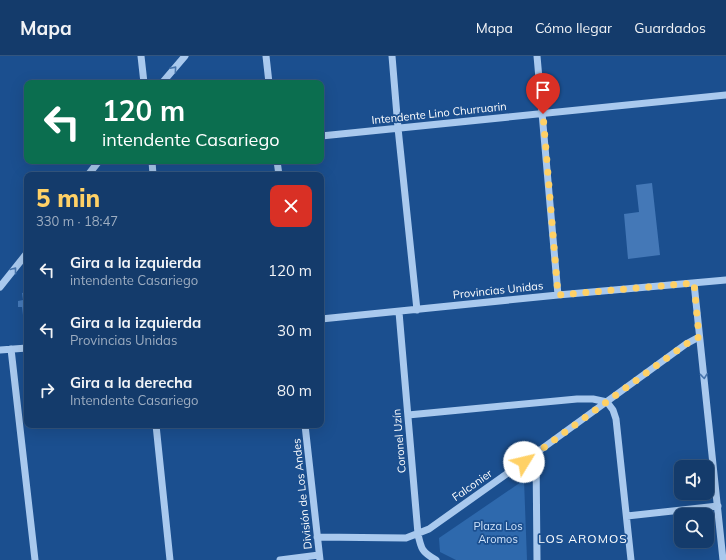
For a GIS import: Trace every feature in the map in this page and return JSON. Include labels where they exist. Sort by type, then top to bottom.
[{"type":"street","points":[[142,56],[144,80]]},
{"type":"street","points":[[165,80],[185,56]]},
{"type":"street","points":[[266,56],[269,80]]},
{"type":"street","points":[[392,56],[417,310]]},
{"type":"street","points":[[537,56],[558,295]]},
{"type":"street","name":"Intendente Lino Churruarin","points":[[324,136],[726,95]]},
{"type":"street","points":[[90,172],[97,164]]},
{"type":"street","points":[[0,287],[24,257]]},
{"type":"street","name":"Provincias Unidas","points":[[324,319],[726,280]]},
{"type":"street","points":[[694,283],[723,560]]},
{"type":"street","name":"Coronel Uzín","points":[[399,312],[418,534],[420,546],[424,552],[436,560]]},
{"type":"street","name":"Falconier","points":[[317,537],[406,538],[430,529],[686,344],[699,337]]},
{"type":"street","points":[[0,350],[24,348]]},
{"type":"street","points":[[11,349],[35,560]]},
{"type":"street","points":[[408,415],[576,399],[593,399],[607,402],[613,410],[616,419],[632,560]]},
{"type":"street","points":[[156,428],[170,560]]},
{"type":"street","name":"División de Los Andes","points":[[305,428],[320,558]]},
{"type":"street","points":[[536,453],[537,560]]},
{"type":"street","points":[[627,516],[718,506]]},
{"type":"street","points":[[280,560],[320,558]]},
{"type":"green space","name":"Plaza Los Aromos","points":[[524,480],[527,560],[456,560],[440,552],[439,538]]},
{"type":"building","points":[[652,183],[660,255],[628,259],[624,214],[639,212],[636,185]]},
{"type":"building","points":[[22,293],[24,293],[23,315],[22,307],[18,307],[18,301],[23,300]]},
{"type":"district","name":"LOS AROMOS","points":[[583,538]]},
{"type":"route","points":[[524,462],[686,344],[699,337],[694,283],[558,295],[543,114]]}]
